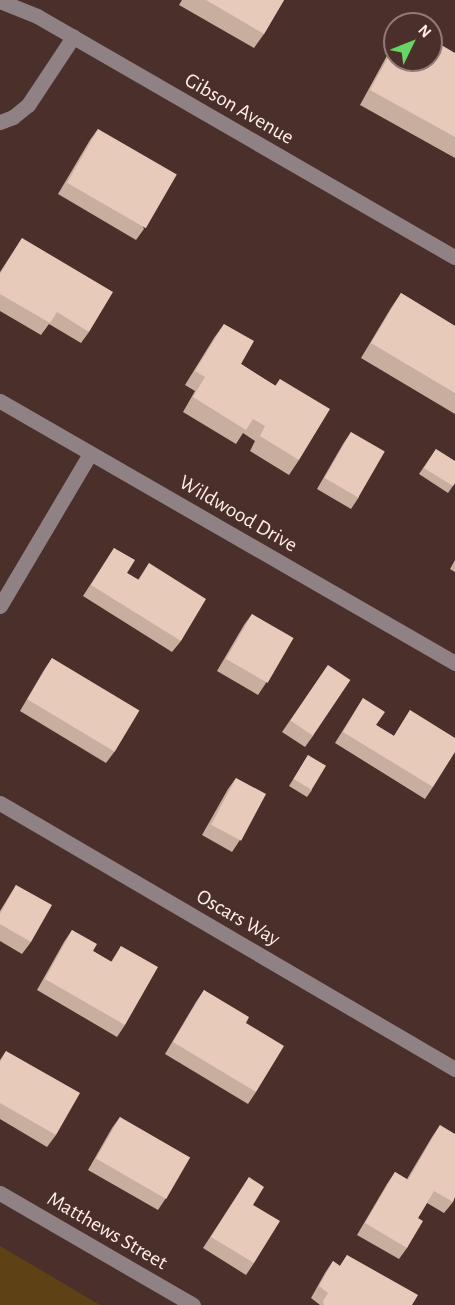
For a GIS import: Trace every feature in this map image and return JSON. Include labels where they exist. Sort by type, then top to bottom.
[{"type":"street","name":"Gibson Avenue","points":[[0,1],[37,16],[455,257]]},
{"type":"street","points":[[0,122],[13,117],[28,105],[73,37]]},
{"type":"street","name":"Wildwood Drive","points":[[0,401],[455,663]]},
{"type":"street","points":[[0,606],[90,454]]},
{"type":"street","name":"Oscars Way","points":[[0,803],[455,1069]]},
{"type":"street","name":"Matthews Street","points":[[0,1193],[193,1305]]},
{"type":"shaded area","points":[[0,1246],[100,1305],[0,1305]]},
{"type":"building","points":[[206,0],[284,0],[264,34]]},
{"type":"building","points":[[443,46],[455,53],[455,137],[370,90],[383,67],[383,72],[443,72]]},
{"type":"building","points":[[98,129],[177,174],[146,228],[67,183]]},
{"type":"building","points":[[22,238],[113,292],[89,332],[57,312],[50,323],[0,294],[0,274]]},
{"type":"building","points":[[401,293],[455,326],[455,393],[371,343]]},
{"type":"building","points":[[224,324],[254,341],[241,364],[276,386],[280,379],[330,409],[299,460],[260,436],[265,426],[253,419],[246,430],[193,397],[205,377],[195,371]]},
{"type":"building","points":[[351,432],[385,452],[358,497],[324,478]]},
{"type":"building","points":[[436,449],[455,461],[453,486],[424,468]]},
{"type":"building","points":[[114,548],[135,560],[127,573],[139,580],[149,563],[206,599],[181,641],[91,585]]},
{"type":"building","points":[[252,614],[294,638],[268,683],[226,659]]},
{"type":"building","points":[[52,658],[139,711],[115,752],[27,699]]},
{"type":"building","points":[[328,665],[350,680],[313,736],[291,721]]},
{"type":"building","points":[[363,698],[385,712],[376,725],[394,736],[410,710],[455,738],[455,752],[433,787],[343,732]]},
{"type":"building","points":[[308,755],[326,766],[312,790],[294,779]]},
{"type":"building","points":[[236,778],[266,794],[241,841],[211,825]]},
{"type":"building","points":[[16,885],[52,905],[31,942],[0,924],[0,914]]},
{"type":"building","points":[[72,930],[97,944],[93,951],[112,962],[121,946],[158,967],[125,1025],[45,979]]},
{"type":"building","points":[[204,990],[249,1017],[246,1023],[284,1046],[256,1092],[173,1042]]},
{"type":"building","points":[[6,1051],[80,1093],[56,1135],[0,1103],[0,1062]]},
{"type":"building","points":[[120,1117],[190,1158],[166,1199],[96,1159]]},
{"type":"building","points":[[440,1125],[455,1134],[455,1197],[453,1202],[434,1191],[418,1218],[423,1221],[407,1248],[365,1223],[395,1172],[408,1180]]},
{"type":"building","points":[[249,1177],[264,1187],[253,1205],[280,1221],[254,1263],[211,1237]]},
{"type":"building","points":[[347,1255],[418,1295],[412,1305],[324,1305],[323,1301],[328,1293],[319,1286],[333,1261],[340,1266]]}]
